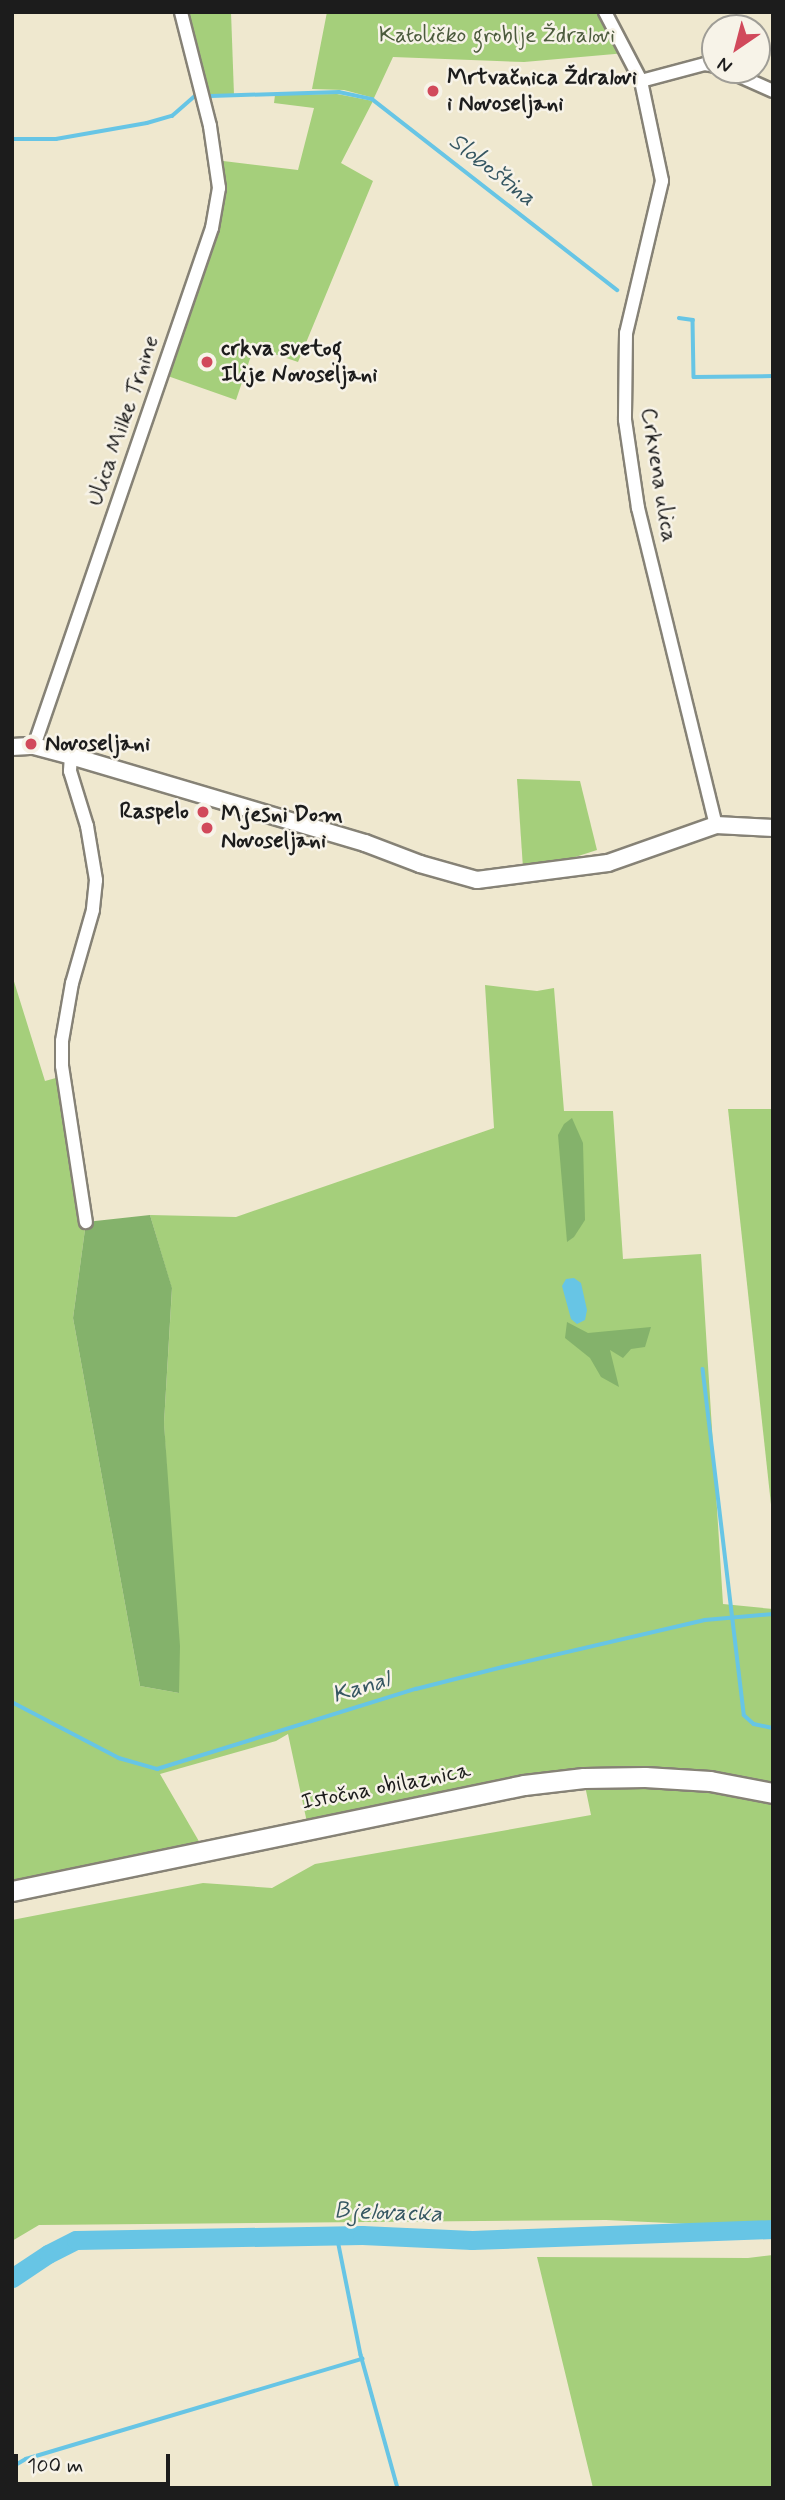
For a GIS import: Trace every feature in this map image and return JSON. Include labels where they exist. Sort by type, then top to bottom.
[{"type":"main road","points":[[12,747],[34,746],[71,755],[477,880],[608,863],[716,825],[773,828]]},
{"type":"main road","name":"Istočna obilaznica","points":[[12,1891],[524,1784],[645,1776],[710,1781],[773,1793]]},
{"type":"street","name":"Ulica Milke Trnine","points":[[34,746],[212,228],[219,188],[201,90],[181,12]]},
{"type":"street","name":"Crkvena ulica","points":[[605,12],[640,81],[662,181],[626,333],[625,420],[638,508],[716,825]]},
{"type":"street","points":[[640,81],[701,65]]},
{"type":"street","points":[[756,84],[773,92]]},
{"type":"street","points":[[71,755],[70,771],[87,826],[96,880],[93,910],[72,983],[62,1041],[62,1066],[86,1222]]},
{"type":"green space","points":[[231,12],[234,95],[204,96],[184,13]]},
{"type":"green space","name":"Katoličko groblje Ždralovi","points":[[327,12],[605,12],[626,53],[524,62],[393,57],[374,98],[344,90],[312,89]]},
{"type":"green space","points":[[337,94],[373,101],[341,163],[373,181],[298,362],[254,347],[236,400],[162,374],[212,228],[215,160],[298,170],[314,108],[274,103],[275,95]]},
{"type":"green space","points":[[517,779],[580,781],[597,850],[541,868],[523,868]]},
{"type":"green space","points":[[12,975],[45,1081],[63,1076],[86,1222],[73,1318],[140,1686],[179,1693],[164,1423],[172,1289],[150,1215],[236,1217],[494,1128],[485,985],[537,991],[554,988],[564,1111],[613,1111],[623,1259],[701,1254],[723,1604],[773,1609],[773,2228],[606,2220],[39,2225],[12,2241],[12,1920],[203,1883],[272,1888],[315,1864],[591,1815],[584,1781],[308,1827],[288,1734],[276,1741],[160,1774],[204,1850],[12,1891]]},
{"type":"green space","points":[[728,1109],[773,1109],[773,1523]]},
{"type":"green space","points":[[572,1118],[583,1143],[585,1220],[574,1237],[567,1242],[558,1135],[564,1124]]},
{"type":"green space","points":[[150,1215],[172,1288],[164,1423],[180,1646],[179,1693],[140,1686],[73,1318],[86,1222]]},
{"type":"green space","points":[[567,1322],[588,1333],[651,1327],[645,1347],[631,1349],[623,1358],[610,1350],[619,1387],[601,1377],[590,1358],[565,1338]]},
{"type":"green space","points":[[773,2255],[773,2488],[593,2488],[537,2257],[748,2258]]},
{"type":"water","points":[[574,1278],[581,1283],[587,1310],[585,1320],[577,1324],[571,1319],[562,1286],[566,1279]]},
{"type":"waterway","name":"Sloboština","points":[[211,96],[339,92],[372,99],[617,290]]},
{"type":"waterway","name":"Sloboština","points":[[12,139],[56,139],[147,123],[172,116],[194,97]]},
{"type":"waterway","name":"Sloboština","points":[[679,318],[693,320],[694,377],[773,376]]},
{"type":"waterway","name":"Kanal","points":[[703,1369],[744,1715],[754,1724],[773,1728]]},
{"type":"waterway","name":"Kanal","points":[[12,1702],[119,1758],[157,1769],[416,1689],[503,1667],[705,1620],[773,1614]]},
{"type":"waterway","name":"Bjelovacka","points":[[12,2278],[48,2254],[76,2240],[362,2235],[472,2240],[773,2229]]},
{"type":"waterway","points":[[337,2235],[361,2355],[398,2488]]},
{"type":"waterway","points":[[12,2467],[26,2459],[362,2359]]},
{"type":"place","name":"Mrtvačnica Ždralovi i Novoseljani","points":[[433,91]]},
{"type":"place","name":"crkva svetog Ilije Novoseljani","points":[[207,362]]},
{"type":"place","name":"Novoseljani","points":[[31,744]]},
{"type":"place","name":"Raspelo","points":[[203,812]]},
{"type":"place","name":"Mjesni Dom Novoseljani","points":[[207,828]]}]
